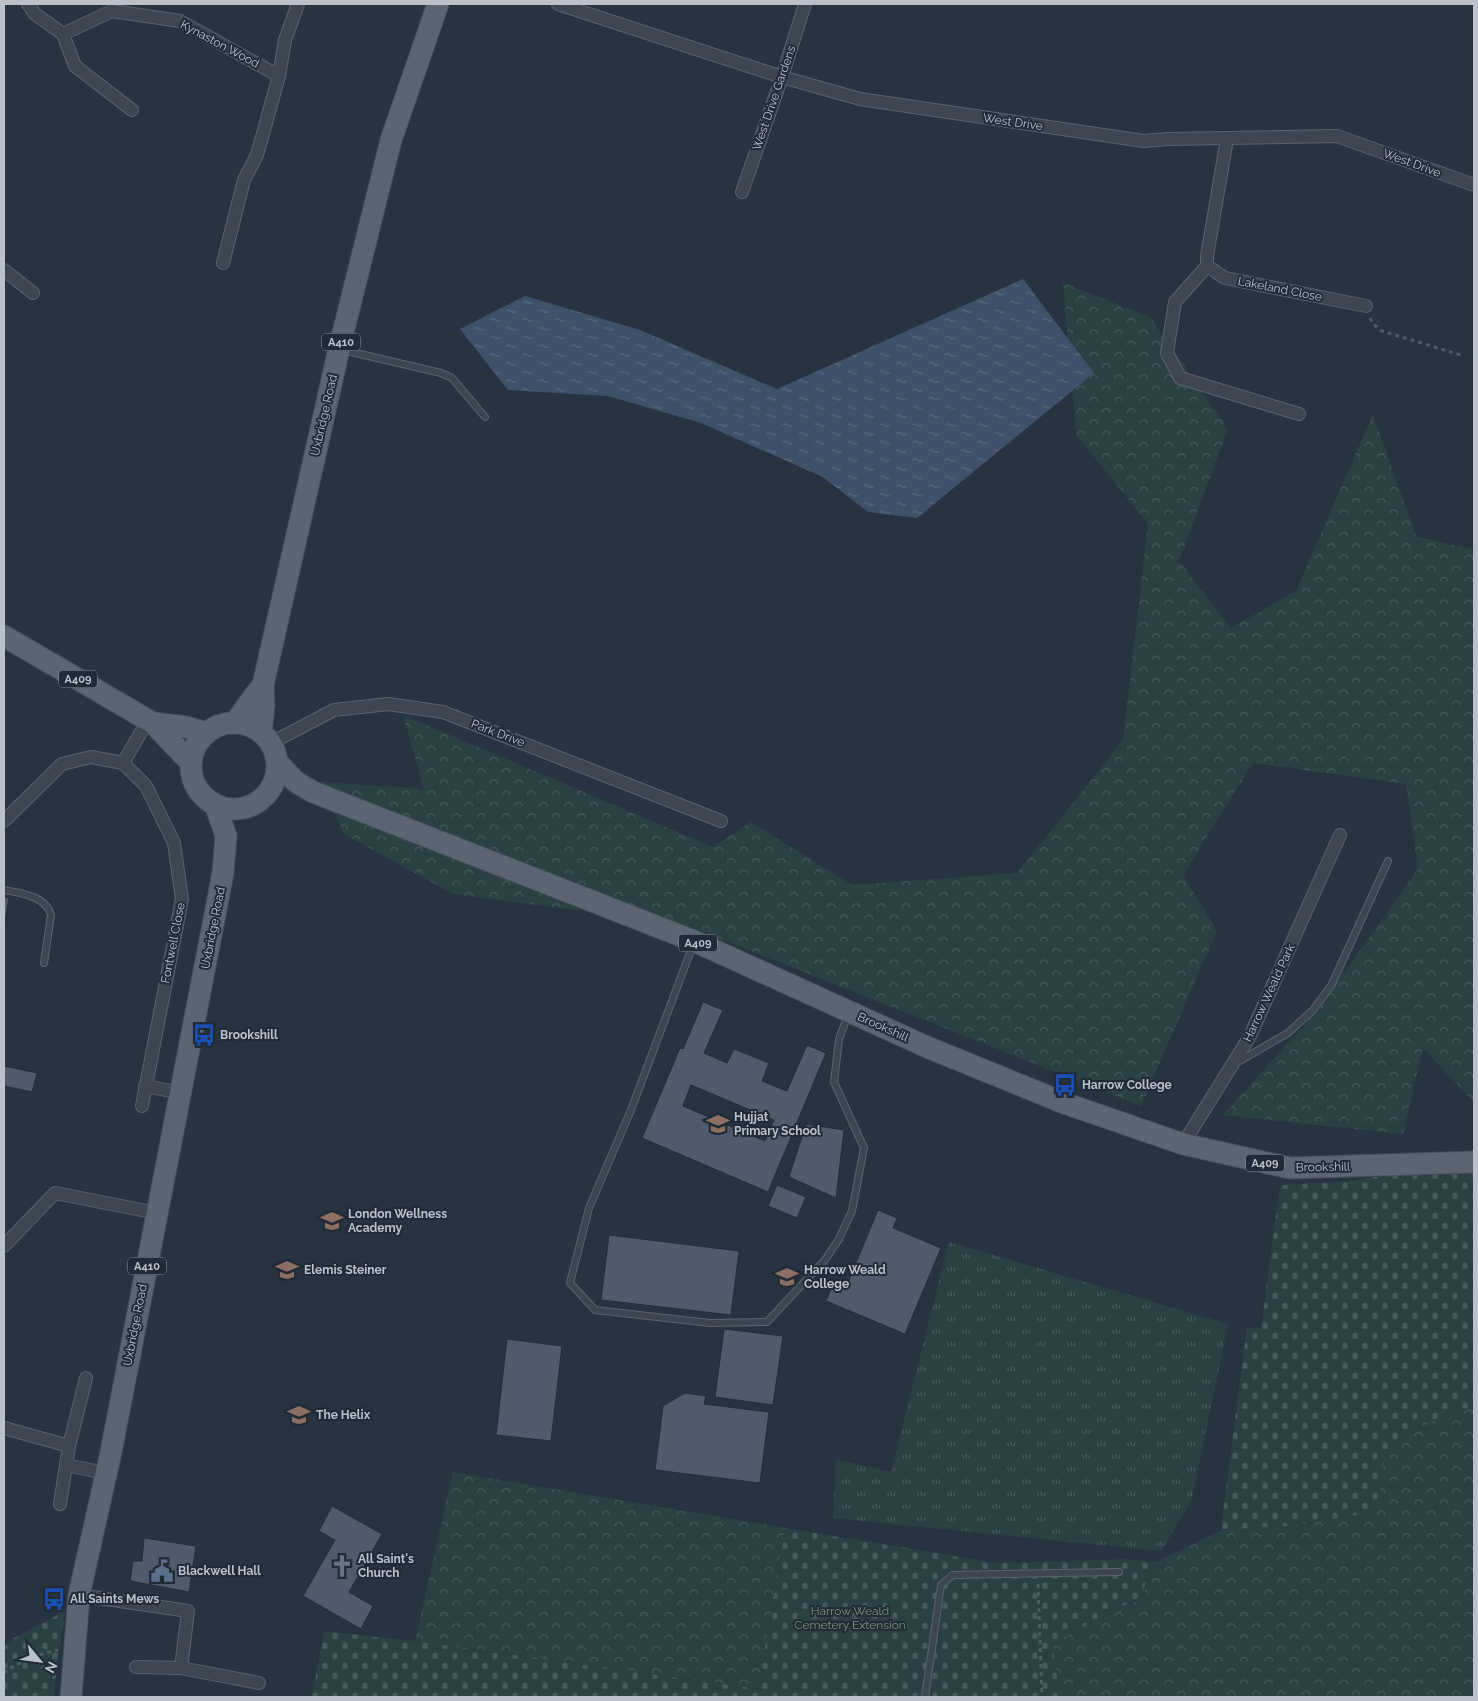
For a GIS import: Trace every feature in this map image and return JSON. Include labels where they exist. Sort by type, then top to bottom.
[{"type":"main road","name":"Uxbridge Road","points":[[270,746],[263,685],[339,350],[391,140],[438,4]]},
{"type":"main road","name":"A409","points":[[4,636],[151,721],[191,763]]},
{"type":"main road","name":"Uxbridge Road","points":[[235,723],[250,700],[263,685]]},
{"type":"main road","name":"A409","points":[[151,721],[207,733]]},
{"type":"main road","points":[[235,723],[248,725],[270,746],[276,778],[269,791],[259,802],[245,808],[226,809],[210,802],[199,791],[192,778],[191,763],[196,748],[207,733],[220,725],[235,723]]},
{"type":"main road","name":"Brookshill","points":[[270,746],[296,782],[313,792],[694,941],[927,1047],[1064,1103],[1183,1144],[1290,1168],[1474,1162]]},
{"type":"main road","name":"Brookshill","points":[[269,791],[293,789],[313,792]]},
{"type":"main road","name":"Uxbridge Road","points":[[72,1697],[80,1595],[181,1094],[223,872],[226,836],[215,804]]},
{"type":"main road","name":"Uxbridge Road","points":[[226,836],[245,808]]},
{"type":"street","points":[[28,4],[35,14],[63,34],[75,66],[132,110]]},
{"type":"street","points":[[222,263],[244,180],[257,155],[279,76],[285,40],[298,4]]},
{"type":"street","name":"West Drive","points":[[558,4],[782,77],[860,99],[1144,140],[1337,136],[1474,185]]},
{"type":"street","name":"West Drive Gardens","points":[[742,192],[805,4]]},
{"type":"street","name":"Kynaston Wood","points":[[63,34],[112,11],[180,22],[279,76]]},
{"type":"street","points":[[1227,138],[1206,266],[1175,302],[1166,353],[1180,378],[1300,414]]},
{"type":"street","name":"Lakeland Close","points":[[1206,266],[1224,278],[1366,306]]},
{"type":"street","points":[[4,270],[33,293]]},
{"type":"street","name":"Park Drive","points":[[270,746],[334,710],[388,704],[443,712],[721,821]]},
{"type":"street","points":[[4,821],[62,764],[91,757],[123,763],[151,721]]},
{"type":"street","name":"Fontwell Close","points":[[123,763],[146,786],[174,842],[182,898],[142,1106]]},
{"type":"street","name":"Harrow Weald Park","points":[[1183,1144],[1250,1036],[1340,835]]},
{"type":"street","points":[[145,1086],[181,1094]]},
{"type":"street","points":[[4,1246],[55,1193],[157,1213]]},
{"type":"street","points":[[60,1504],[69,1446],[86,1378]]},
{"type":"street","points":[[4,1428],[69,1446]]},
{"type":"street","points":[[66,1466],[105,1473]]},
{"type":"street","points":[[80,1595],[188,1611],[181,1668]]},
{"type":"street","points":[[136,1667],[181,1668],[259,1684]]},
{"type":"lane","points":[[339,350],[441,373],[452,378],[485,417]]},
{"type":"lane","points":[[1233,1065],[1288,1033],[1313,1010],[1332,984],[1388,861]]},
{"type":"lane","points":[[4,890],[25,894],[37,899],[45,904],[50,911],[52,915],[44,963]]},
{"type":"lane","points":[[694,941],[634,1102],[589,1208],[570,1284],[595,1310],[710,1324],[767,1322],[825,1260],[839,1239],[852,1211],[864,1148],[834,1082],[839,1039],[850,1012]]},
{"type":"lane","points":[[925,1697],[941,1585],[953,1575],[1118,1572]]},
{"type":"path","points":[[1366,306],[1373,324],[1382,330],[1464,356]]},
{"type":"path","points":[[1038,1573],[1042,1697]]},
{"type":"path","points":[[4,1673],[40,1654],[76,1646]]},
{"type":"green space","points":[[1063,283],[1150,317],[1228,429],[1179,561],[1231,628],[1296,591],[1373,414],[1416,536],[1474,550],[1474,1102],[1423,1048],[1403,1134],[1223,1115],[1317,1011],[1418,869],[1406,784],[1253,763],[1183,875],[1217,931],[1141,1106],[683,924],[453,894],[344,834],[321,782],[424,789],[403,715],[713,847],[751,822],[852,885],[1017,873],[1123,740],[1148,524],[1076,434]]},
{"type":"green space","points":[[1422,1170],[1474,1173],[1474,1408],[1459,1409],[1415,1429],[1397,1441],[1381,1468],[1380,1511],[1291,1526],[1222,1530],[1247,1327],[1261,1329],[1280,1185],[1342,1182]]},
{"type":"green space","points":[[949,1242],[1228,1324],[1192,1500],[1161,1551],[833,1518],[836,1459],[891,1472]]},
{"type":"green space","points":[[1474,1408],[1474,1697],[1060,1697],[1052,1643],[1139,1599],[1156,1562],[1222,1530],[1291,1526],[1379,1511],[1381,1468],[1397,1441],[1415,1429],[1459,1409]]},
{"type":"green space","points":[[453,1472],[785,1528],[759,1689],[415,1641]]},
{"type":"green space","name":"Harrow Weald Cemetery Extension","points":[[785,1528],[997,1563],[1127,1559],[1156,1562],[1139,1598],[1052,1643],[1060,1697],[312,1697],[324,1631],[415,1641],[758,1689]]},
{"type":"green space","points":[[65,1611],[53,1697],[4,1697],[4,1647],[14,1638]]},
{"type":"water","points":[[1023,279],[1094,373],[917,518],[868,512],[823,477],[701,423],[608,396],[508,390],[460,329],[525,296],[640,330],[777,389]]},
{"type":"building","points":[[4,897],[9,898],[4,927]]},
{"type":"building","points":[[703,1002],[723,1010],[704,1053],[727,1063],[734,1049],[769,1063],[762,1081],[787,1091],[807,1045],[826,1053],[768,1192],[642,1138],[680,1048],[683,1049]],"holes":[[[691,1085],[774,1120],[765,1141],[683,1106]]]},
{"type":"building","points":[[4,1066],[37,1073],[32,1092],[4,1086]]},
{"type":"building","points":[[806,1124],[844,1130],[836,1198],[789,1177]]},
{"type":"building","points":[[777,1185],[806,1197],[797,1218],[768,1206]]},
{"type":"building","points":[[878,1210],[897,1218],[893,1228],[941,1248],[905,1334],[826,1301],[834,1282],[846,1287]]},
{"type":"building","points":[[609,1235],[739,1251],[731,1315],[601,1300]]},
{"type":"building","points":[[724,1329],[783,1336],[773,1405],[715,1397]]},
{"type":"building","points":[[507,1339],[562,1346],[551,1441],[496,1435]]},
{"type":"building","points":[[685,1393],[706,1396],[704,1404],[769,1412],[760,1483],[655,1470],[663,1406]]},
{"type":"building","name":"All Saint's Church","points":[[332,1506],[382,1534],[349,1592],[373,1606],[361,1629],[303,1596],[335,1540],[319,1531]]},
{"type":"building","name":"Blackwell Hall","points":[[144,1538],[196,1546],[189,1592],[130,1581],[133,1561],[142,1561]]},
{"type":"place","name":"Brookshill","points":[[204,1035]]},
{"type":"place","name":"Harrow College","points":[[1065,1085]]},
{"type":"place","name":"Hujjat Primary School","points":[[718,1124]]},
{"type":"place","name":"London Wellness Academy","points":[[332,1221]]},
{"type":"place","name":"Elemis Steiner","points":[[287,1270]]},
{"type":"place","name":"Harrow Weald College","points":[[787,1277]]},
{"type":"place","name":"The Helix","points":[[299,1415]]},
{"type":"place","name":"All Saint's Church","points":[[342,1566]]},
{"type":"place","name":"Blackwell Hall","points":[[162,1571]]},
{"type":"place","name":"All Saints Mews","points":[[54,1599]]}]
